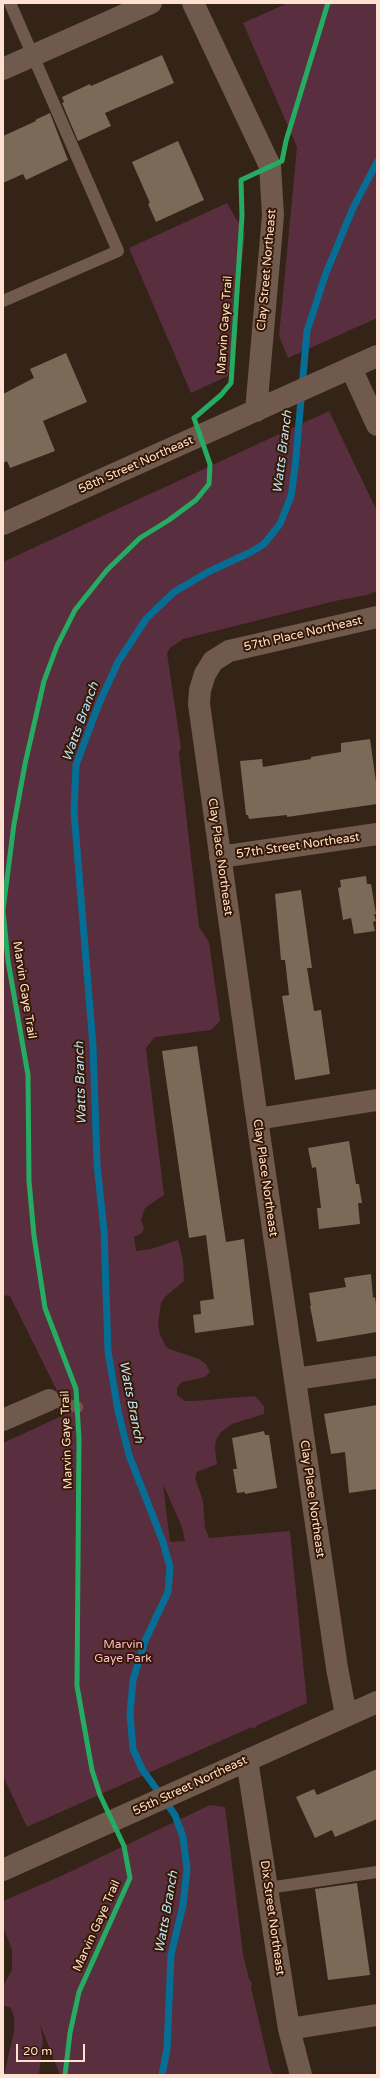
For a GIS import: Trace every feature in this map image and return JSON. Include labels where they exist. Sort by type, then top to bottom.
[{"type":"street","points":[[3,69],[151,3]]},
{"type":"street","name":"Clay Street Northeast","points":[[193,3],[270,166],[273,215],[256,411]]},
{"type":"street","name":"58th Street Northeast","points":[[3,524],[377,356]]},
{"type":"street","points":[[351,368],[377,425]]},
{"type":"street","name":"57th Place Northeast","points":[[229,651],[377,617]]},
{"type":"street","name":"Clay Place Northeast","points":[[229,651],[213,661],[205,674],[200,690],[199,704],[257,1119],[337,1668],[346,1715]]},
{"type":"street","name":"57th Street Northeast","points":[[220,857],[377,834]]},
{"type":"street","points":[[257,1119],[377,1100]]},
{"type":"street","points":[[295,1379],[377,1367]]},
{"type":"street","points":[[3,1420],[49,1400]]},
{"type":"street","name":"55th Street Northeast","points":[[3,1870],[377,1702]]},
{"type":"street","name":"Dix Street Northeast","points":[[247,1760],[289,2029],[301,2075]]},
{"type":"street","points":[[289,2029],[377,2015]]},
{"type":"lane","points":[[3,302],[118,251],[10,3]]},
{"type":"lane","points":[[49,1400],[77,1407]]},
{"type":"lane","points":[[268,1888],[377,1872]]},
{"type":"green space","points":[[288,3],[377,3],[377,318],[288,358],[279,336],[297,147],[243,23]]},
{"type":"green space","points":[[227,203],[245,234],[228,376],[191,393],[129,248]]},
{"type":"green space","name":"Marvin Gaye Park","points":[[329,411],[377,511],[377,591],[367,595],[335,601],[183,639],[170,648],[167,653],[181,748],[179,753],[199,927],[209,942],[220,1021],[211,1030],[155,1037],[146,1048],[164,1195],[145,1208],[141,1220],[144,1228],[141,1234],[134,1237],[136,1251],[151,1249],[178,1240],[183,1260],[184,1281],[165,1297],[161,1303],[158,1323],[160,1335],[167,1348],[199,1359],[206,1364],[210,1372],[205,1377],[182,1382],[177,1387],[177,1395],[185,1401],[255,1396],[264,1406],[264,1414],[232,1424],[220,1433],[216,1440],[215,1449],[217,1464],[197,1472],[195,1478],[203,1501],[205,1528],[209,1538],[290,1531],[307,1703],[258,1725],[254,1729],[252,1727],[27,1827],[3,1776],[3,1443],[68,1413],[10,1296],[3,1295],[3,562]],"holes":[[[163,1484],[182,1527],[185,1541],[170,1542]]]},
{"type":"green space","points":[[210,1805],[225,1807],[243,1954],[249,1979],[252,1983],[251,1987],[270,2069],[274,2075],[60,2075],[40,2024],[43,2040],[39,2075],[4,2075],[14,2032],[14,2017],[11,2008],[3,2005],[3,1986],[12,1970],[12,1950],[3,1927],[3,1901],[61,1876]]},
{"type":"building","points":[[162,55],[174,83],[105,113],[111,126],[78,141],[62,103],[64,102],[62,97]]},
{"type":"building","points":[[50,113],[68,160],[26,180],[23,174],[3,183],[3,136]]},
{"type":"building","points":[[178,141],[204,200],[156,222],[148,204],[150,203],[132,162]]},
{"type":"building","points":[[66,353],[87,402],[43,421],[55,451],[10,468],[7,461],[3,463],[3,394],[34,378],[30,369]]},
{"type":"building","points":[[370,739],[377,789],[377,804],[287,817],[287,815],[249,819],[248,815],[246,815],[240,761],[262,759],[263,767],[311,759],[311,757],[341,752],[341,743]]},
{"type":"building","points":[[366,876],[367,884],[371,884],[376,914],[374,914],[376,921],[373,922],[375,931],[354,934],[351,918],[343,920],[338,888],[341,887],[340,880]]},
{"type":"building","points":[[301,890],[312,968],[307,968],[314,1011],[321,1010],[330,1074],[295,1080],[282,996],[289,995],[285,960],[281,960],[275,894]]},
{"type":"building","points":[[197,1046],[226,1242],[244,1239],[254,1325],[195,1333],[193,1315],[201,1314],[200,1301],[214,1299],[206,1235],[189,1238],[162,1051]]},
{"type":"building","points":[[349,1141],[356,1184],[359,1184],[362,1203],[358,1203],[360,1224],[319,1229],[317,1208],[321,1208],[316,1167],[312,1168],[308,1148]]},
{"type":"building","points":[[371,1274],[373,1298],[375,1297],[377,1310],[377,1332],[317,1342],[309,1293],[346,1287],[344,1278]]},
{"type":"building","points":[[377,1405],[377,1489],[349,1493],[345,1452],[331,1454],[324,1414]]},
{"type":"building","points":[[264,1431],[265,1435],[269,1435],[277,1488],[245,1494],[245,1492],[237,1493],[233,1469],[237,1469],[232,1438]]},
{"type":"building","points":[[377,1769],[377,1819],[335,1837],[332,1830],[315,1838],[296,1797],[314,1789],[317,1795]]},
{"type":"building","points":[[357,1883],[370,1975],[328,1980],[315,1889]]},
{"type":"waterway","name":"Watts Branch","points":[[162,2075],[167,2049],[171,1955],[183,1905],[187,1869],[183,1837],[175,1815],[142,1769],[133,1749],[130,1714],[133,1680],[145,1641],[168,1592],[170,1567],[163,1542],[129,1455],[118,1411],[108,1351],[104,1231],[97,1164],[93,1046],[74,812],[76,765],[98,706],[118,662],[146,619],[174,592],[208,572],[251,552],[264,544],[280,524],[291,496],[295,468],[307,331],[326,273],[353,208],[377,162]]},
{"type":"cycle path","name":"Marvin Gaye Trail","points":[[65,2075],[70,2033],[79,1992],[130,1878],[124,1846],[100,1795],[92,1770],[77,1686],[79,1439],[76,1389],[45,1308],[34,1236],[29,1181],[28,1075],[8,961],[3,910],[14,824],[25,764],[44,681],[57,646],[75,610],[107,570],[140,538],[169,520],[196,500],[209,484],[210,464],[194,418],[221,395],[231,383],[242,216],[241,180],[282,161],[286,141],[328,3]]}]
